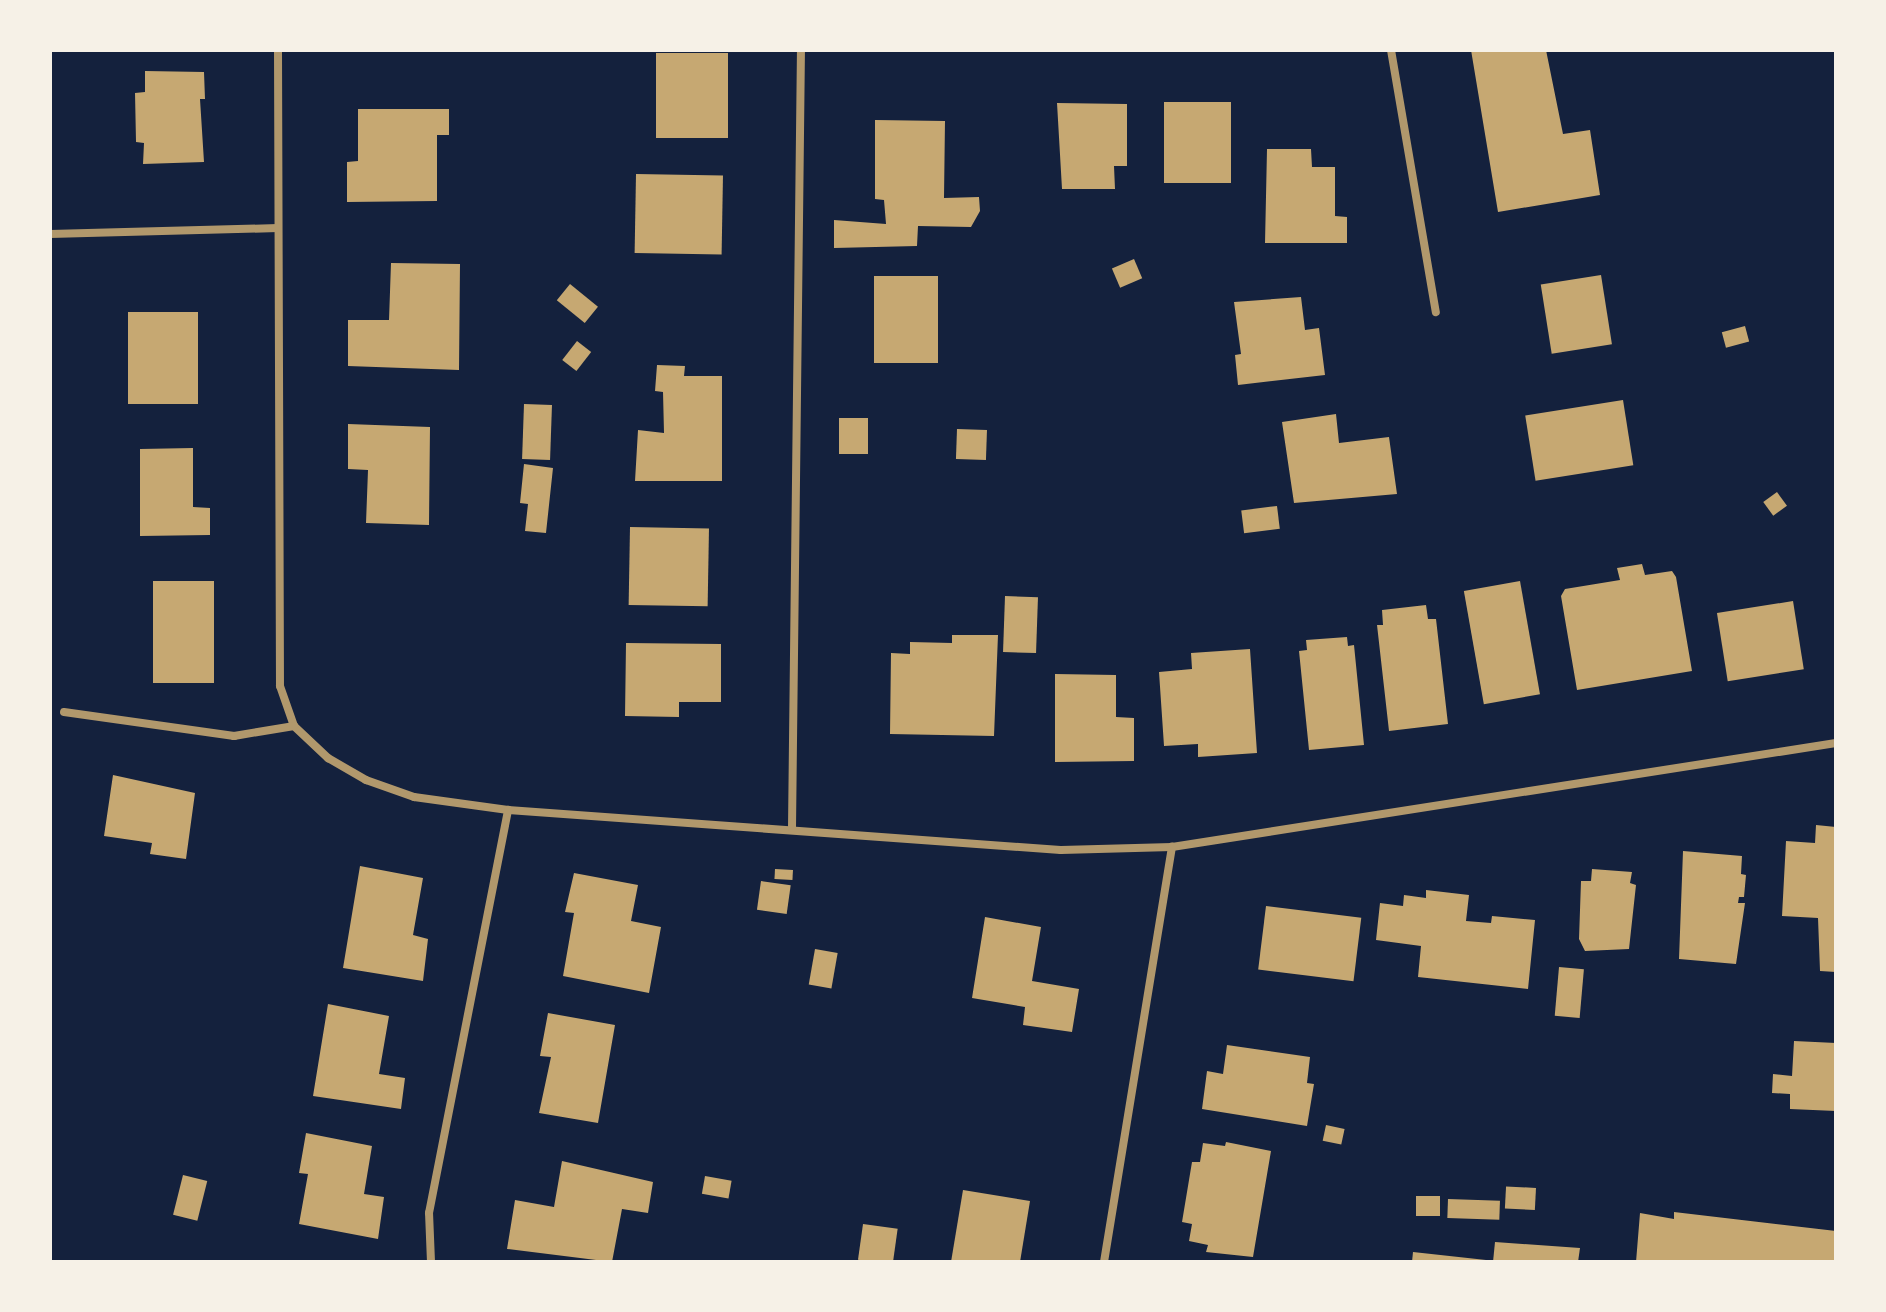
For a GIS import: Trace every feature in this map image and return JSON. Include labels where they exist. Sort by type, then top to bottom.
[{"type":"street","points":[[278,50],[280,686],[294,726],[328,758],[366,780],[414,797],[508,810],[792,828],[1061,850],[1172,847],[1836,743]]},
{"type":"street","points":[[792,828],[801,50]]},
{"type":"street","points":[[1391,50],[1436,312]]},
{"type":"street","points":[[50,234],[278,228]]},
{"type":"street","points":[[64,712],[234,736],[294,726]]},
{"type":"street","points":[[431,1262],[429,1213],[508,810]]},
{"type":"street","points":[[1104,1262],[1172,847]]},
{"type":"building","points":[[1471,50],[1546,50],[1563,134],[1590,130],[1600,195],[1498,212]]},
{"type":"building","points":[[656,53],[728,53],[728,138],[656,138]]},
{"type":"building","points":[[145,71],[204,72],[205,99],[200,99],[204,162],[143,164],[144,143],[136,142],[135,93],[145,92]]},
{"type":"building","points":[[1164,102],[1231,102],[1231,183],[1164,183]]},
{"type":"building","points":[[1057,103],[1127,104],[1127,166],[1114,166],[1115,189],[1062,189]]},
{"type":"building","points":[[358,109],[449,109],[449,135],[437,135],[437,201],[347,202],[347,162],[358,161]]},
{"type":"building","points":[[875,120],[945,121],[944,198],[979,197],[980,211],[971,227],[918,226],[917,246],[834,248],[834,220],[886,224],[884,200],[875,199]]},
{"type":"building","points":[[1267,149],[1311,149],[1312,167],[1335,167],[1335,216],[1347,217],[1347,243],[1265,243]]},
{"type":"building","points":[[636,174],[723,176],[722,255],[635,253]]},
{"type":"building","points":[[1134,259],[1142,278],[1120,288],[1112,268]]},
{"type":"building","points":[[391,263],[460,264],[459,370],[348,366],[348,320],[389,320]]},
{"type":"building","points":[[1601,275],[1612,344],[1552,354],[1541,285]]},
{"type":"building","points":[[874,276],[938,276],[938,363],[874,363]]},
{"type":"building","points":[[570,284],[598,307],[585,323],[557,300]]},
{"type":"building","points":[[1301,297],[1305,330],[1319,328],[1325,375],[1238,385],[1235,355],[1241,354],[1234,302]]},
{"type":"building","points":[[128,312],[198,312],[198,404],[128,404]]},
{"type":"building","points":[[1745,326],[1749,341],[1726,348],[1722,332]]},
{"type":"building","points":[[577,341],[591,352],[576,371],[562,360]]},
{"type":"building","points":[[657,365],[685,366],[684,376],[722,376],[722,481],[635,481],[638,430],[664,433],[663,392],[655,391]]},
{"type":"building","points":[[1623,400],[1633,465],[1536,481],[1525,415]]},
{"type":"building","points":[[524,404],[552,405],[550,460],[522,459]]},
{"type":"building","points":[[1336,414],[1339,443],[1389,437],[1397,494],[1294,503],[1282,422]]},
{"type":"building","points":[[839,418],[868,418],[868,454],[839,454]]},
{"type":"building","points":[[348,424],[430,427],[429,525],[366,523],[368,470],[348,469]]},
{"type":"building","points":[[957,429],[987,430],[986,460],[956,459]]},
{"type":"building","points":[[193,448],[193,507],[210,508],[210,535],[140,536],[140,449]]},
{"type":"building","points":[[524,464],[553,468],[546,533],[525,531],[528,504],[520,503]]},
{"type":"building","points":[[1777,492],[1787,506],[1773,516],[1763,502]]},
{"type":"building","points":[[1277,506],[1280,529],[1244,533],[1241,510]]},
{"type":"building","points":[[630,527],[709,528],[708,606],[629,605]]},
{"type":"building","points":[[1642,564],[1645,575],[1672,571],[1676,577],[1692,671],[1577,690],[1561,596],[1565,589],[1620,580],[1617,568]]},
{"type":"building","points":[[153,581],[214,581],[214,683],[153,683]]},
{"type":"building","points":[[1520,581],[1540,694],[1484,704],[1464,591]]},
{"type":"building","points":[[1005,596],[1038,597],[1036,653],[1003,652]]},
{"type":"building","points":[[1793,601],[1804,669],[1728,681],[1717,613]]},
{"type":"building","points":[[1426,605],[1428,619],[1436,619],[1448,724],[1389,731],[1377,625],[1383,625],[1382,610]]},
{"type":"building","points":[[952,635],[998,635],[994,736],[890,734],[891,653],[910,654],[910,642],[952,643]]},
{"type":"building","points":[[1347,637],[1348,646],[1354,645],[1364,745],[1309,750],[1299,651],[1307,650],[1306,640]]},
{"type":"building","points":[[626,643],[721,644],[721,702],[679,702],[679,717],[625,716]]},
{"type":"building","points":[[1250,649],[1257,753],[1198,757],[1198,744],[1164,746],[1159,672],[1192,669],[1191,653]]},
{"type":"building","points":[[1055,674],[1116,675],[1116,717],[1134,718],[1134,761],[1055,762]]},
{"type":"building","points":[[113,775],[195,793],[186,859],[150,854],[152,843],[104,836]]},
{"type":"building","points":[[1816,825],[1836,827],[1836,972],[1820,971],[1818,918],[1782,916],[1786,841],[1815,843]]},
{"type":"building","points":[[1683,851],[1742,856],[1741,874],[1746,875],[1744,897],[1739,897],[1738,903],[1745,903],[1736,964],[1679,959]]},
{"type":"building","points":[[360,866],[423,878],[413,935],[428,939],[423,981],[343,968]]},
{"type":"building","points":[[775,869],[793,870],[792,880],[774,879]]},
{"type":"building","points":[[1592,869],[1632,872],[1630,883],[1636,885],[1629,949],[1585,951],[1579,939],[1581,881],[1591,881]]},
{"type":"building","points":[[574,873],[638,885],[631,921],[661,927],[649,993],[563,976],[574,913],[565,912]]},
{"type":"building","points":[[761,881],[791,885],[787,914],[757,910]]},
{"type":"building","points":[[1426,890],[1469,895],[1466,921],[1491,923],[1492,916],[1535,920],[1528,989],[1418,977],[1421,946],[1376,940],[1380,903],[1403,906],[1404,895],[1426,898]]},
{"type":"building","points":[[1266,906],[1361,918],[1353,981],[1258,970]]},
{"type":"building","points":[[985,917],[1041,927],[1032,981],[1079,989],[1072,1032],[1023,1025],[1025,1007],[972,998]]},
{"type":"building","points":[[815,949],[838,953],[831,988],[809,984]]},
{"type":"building","points":[[1559,967],[1584,969],[1580,1018],[1555,1016]]},
{"type":"building","points":[[328,1004],[389,1016],[379,1074],[405,1078],[401,1109],[313,1096]]},
{"type":"building","points":[[548,1013],[615,1025],[598,1123],[539,1113],[551,1057],[540,1056]]},
{"type":"building","points":[[1794,1041],[1836,1043],[1836,1111],[1790,1109],[1790,1094],[1772,1093],[1773,1074],[1792,1076]]},
{"type":"building","points":[[1227,1045],[1310,1057],[1307,1083],[1314,1084],[1307,1126],[1202,1109],[1207,1071],[1223,1074]]},
{"type":"building","points":[[1326,1125],[1345,1129],[1341,1145],[1323,1141]]},
{"type":"building","points":[[306,1133],[372,1146],[364,1194],[384,1197],[378,1239],[299,1224],[308,1174],[299,1173]]},
{"type":"building","points":[[1226,1142],[1271,1151],[1253,1257],[1206,1252],[1208,1245],[1189,1241],[1192,1224],[1182,1222],[1192,1162],[1200,1162],[1203,1143],[1225,1146]]},
{"type":"building","points":[[562,1161],[653,1182],[648,1213],[622,1209],[612,1262],[507,1249],[515,1200],[554,1207]]},
{"type":"building","points":[[183,1175],[207,1181],[197,1221],[173,1215]]},
{"type":"building","points":[[705,1176],[732,1181],[728,1198],[702,1194]]},
{"type":"building","points":[[1506,1186],[1536,1188],[1535,1210],[1505,1208]]},
{"type":"building","points":[[963,1190],[1030,1201],[1020,1262],[951,1262]]},
{"type":"building","points":[[1416,1196],[1440,1196],[1440,1216],[1416,1216]]},
{"type":"building","points":[[1448,1199],[1500,1201],[1499,1220],[1447,1218]]},
{"type":"building","points":[[1674,1212],[1836,1231],[1836,1262],[1636,1262],[1640,1213],[1674,1219]]},
{"type":"building","points":[[863,1224],[898,1229],[893,1262],[858,1260]]},
{"type":"building","points":[[1495,1242],[1580,1248],[1578,1262],[1493,1262]]},
{"type":"building","points":[[1413,1252],[1486,1260],[1412,1262]]}]
